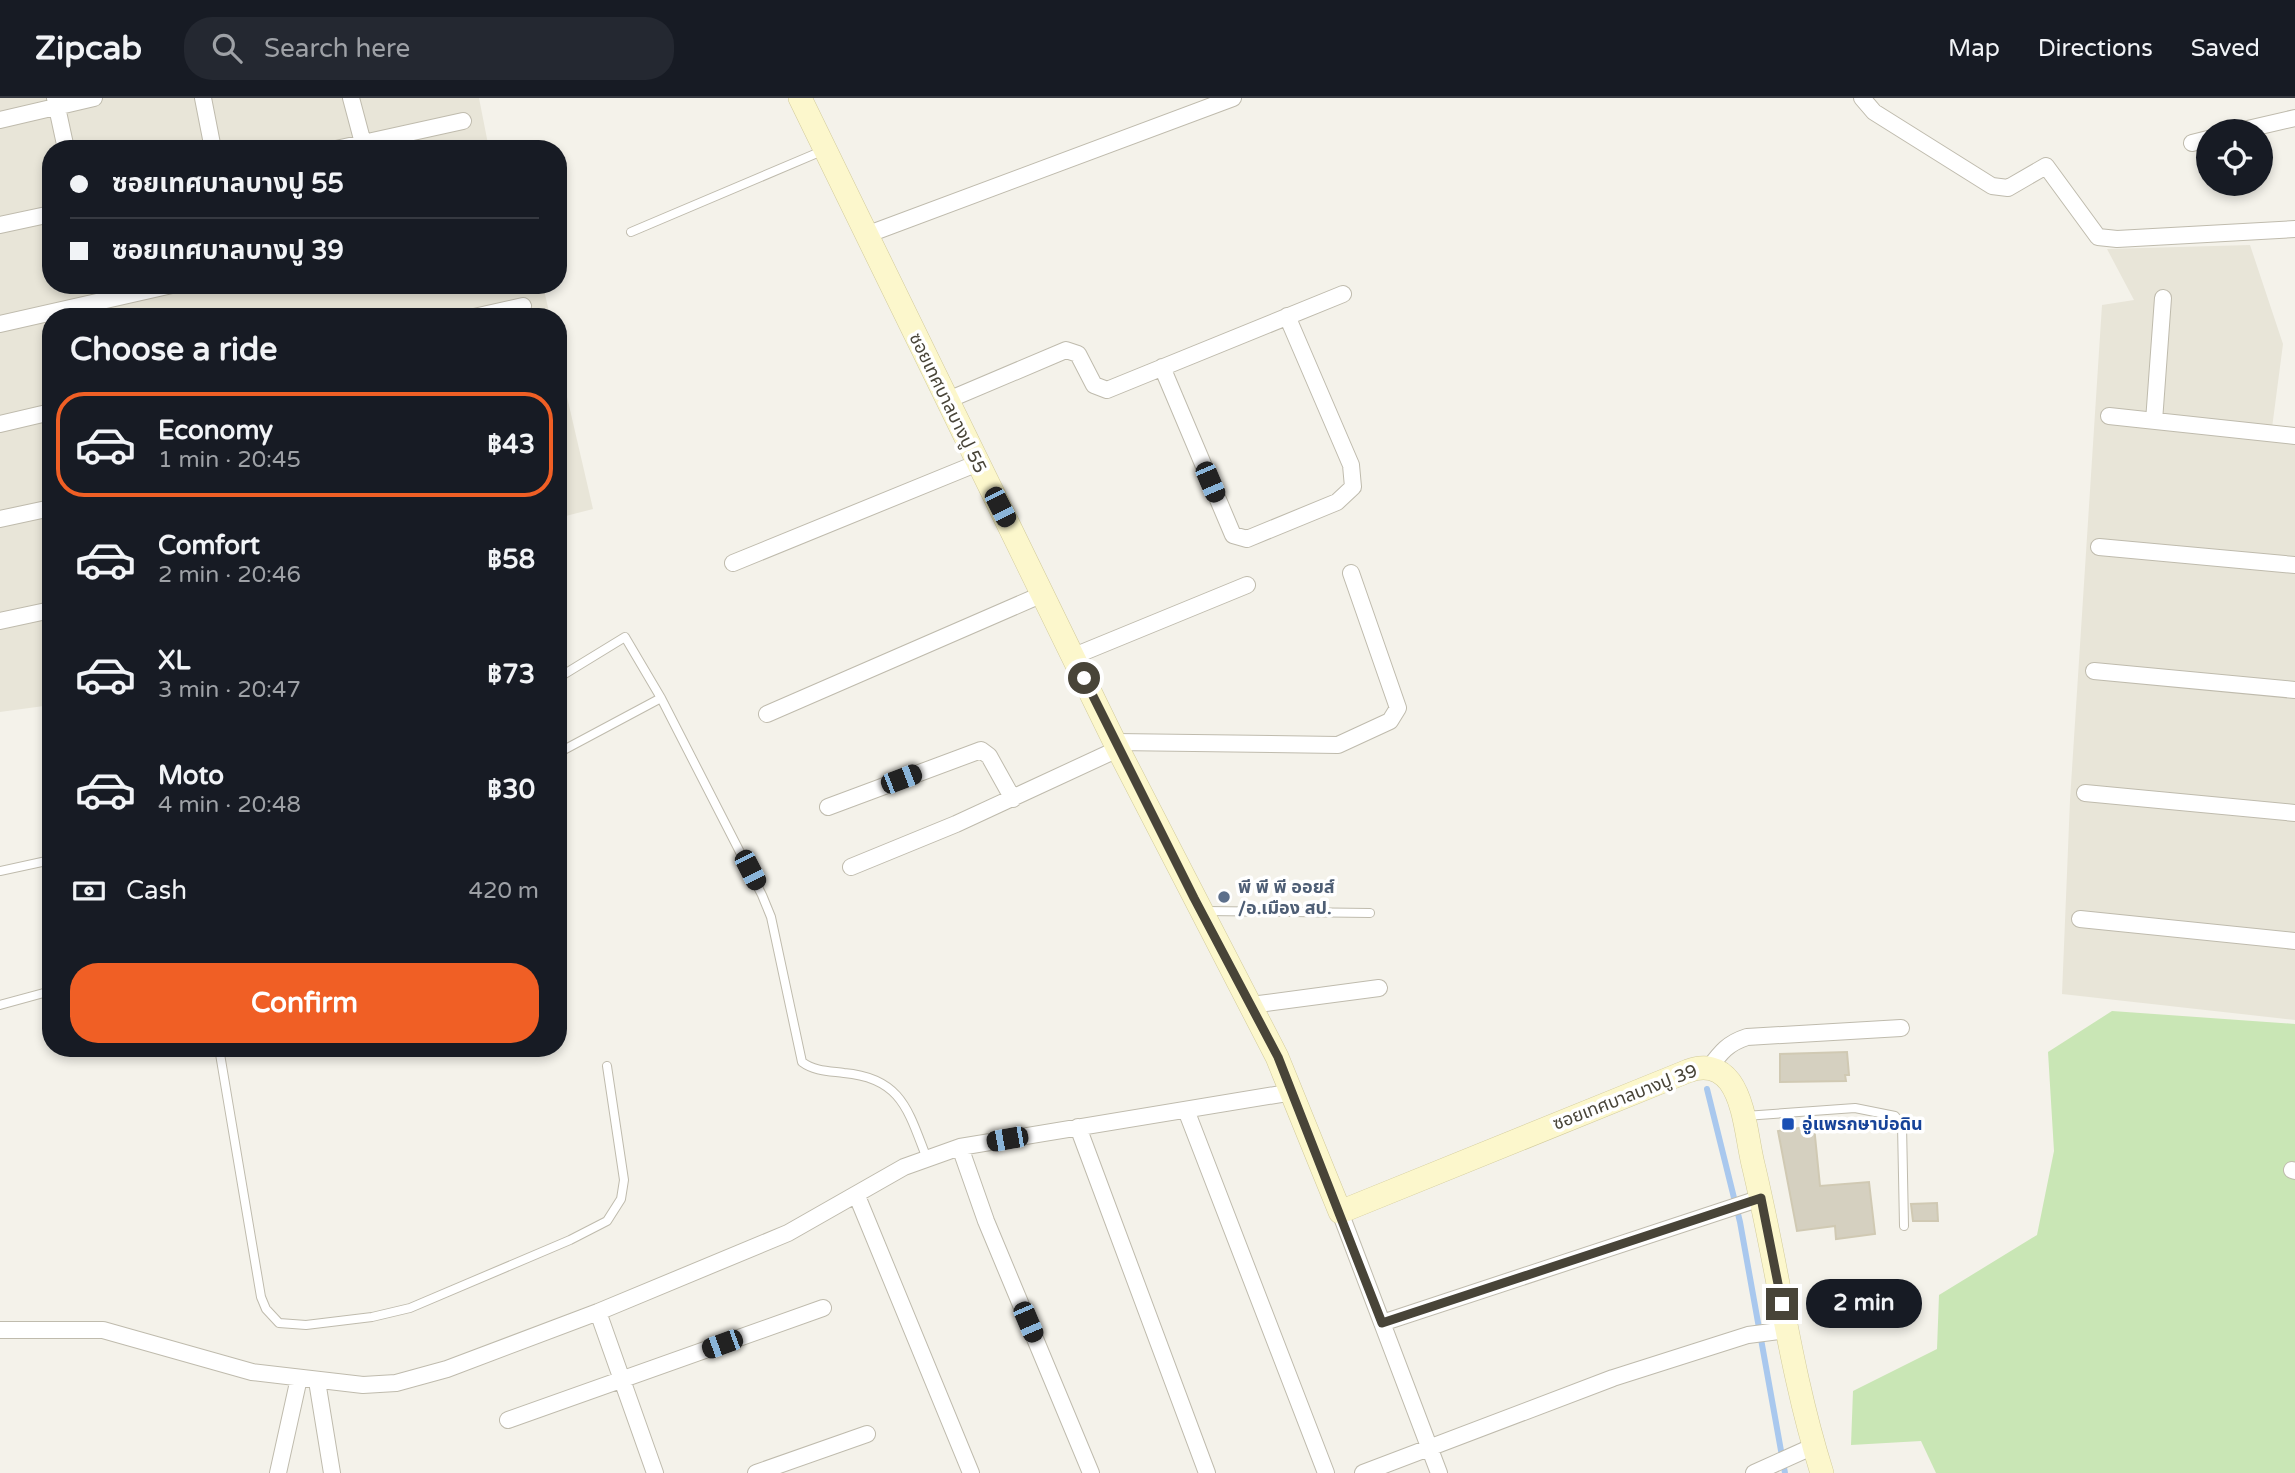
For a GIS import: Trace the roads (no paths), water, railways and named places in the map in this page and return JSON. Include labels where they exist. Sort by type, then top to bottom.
[{"type":"street","points":[[0,120],[56,102],[94,98]]},
{"type":"street","points":[[203,98],[211,140]]},
{"type":"street","points":[[351,98],[358,140]]},
{"type":"street","name":"ซอยเทศบาลบางปู 55","points":[[800,98],[1117,746],[1293,1092],[1439,1473]]},
{"type":"street","points":[[866,235],[1233,98]]},
{"type":"street","points":[[1863,98],[1874,112],[1992,186],[2008,188],[2046,166],[2098,237],[2117,239],[2295,229]]},
{"type":"street","points":[[56,102],[64,140]]},
{"type":"street","points":[[2273,123],[2295,118]]},
{"type":"street","points":[[381,140],[463,121]]},
{"type":"street","points":[[2192,143],[2196,142]]},
{"type":"street","points":[[0,225],[42,216]]},
{"type":"street","points":[[99,294],[101,302]]},
{"type":"street","points":[[73,308],[134,294]]},
{"type":"street","points":[[948,400],[1066,350],[1078,354],[1094,385],[1107,390],[1343,294]]},
{"type":"street","points":[[2154,421],[2163,298]]},
{"type":"street","points":[[514,308],[523,306]]},
{"type":"street","points":[[0,324],[42,315]]},
{"type":"street","points":[[1162,367],[1233,535],[1247,539],[1337,502],[1353,487],[1353,478],[1287,316]]},
{"type":"street","points":[[0,424],[42,414]]},
{"type":"street","points":[[2109,416],[2295,436]]},
{"type":"street","points":[[733,563],[978,463]]},
{"type":"street","points":[[0,519],[42,510]]},
{"type":"street","points":[[2099,547],[2295,565]]},
{"type":"street","points":[[851,867],[1013,799],[1117,746],[1338,745],[1390,721],[1398,708],[1351,573]]},
{"type":"street","points":[[1074,656],[1247,584]]},
{"type":"street","points":[[767,714],[1044,594]]},
{"type":"street","points":[[0,621],[42,614]]},
{"type":"street","points":[[2094,671],[2295,690]]},
{"type":"street","points":[[828,807],[981,750],[989,756],[1013,799]]},
{"type":"street","points":[[2085,793],[2295,813]]},
{"type":"street","points":[[2080,919],[2295,941]]},
{"type":"street","points":[[1251,1005],[1379,988]]},
{"type":"street","points":[[1710,1068],[1723,1049],[1747,1037],[1901,1028]]},
{"type":"street","name":"ซอยเทศบาลบางปู 39","points":[[1340,1212],[1699,1067],[1710,1068],[1729,1080],[1736,1093],[1742,1116],[1744,1203],[1779,1330],[1804,1451],[1822,1473]]},
{"type":"street","points":[[0,1330],[103,1330],[252,1372],[363,1385],[396,1383],[447,1369],[598,1312],[788,1233],[926,1156],[960,1147],[1293,1092]]},
{"type":"street","points":[[1186,1110],[1326,1473]]},
{"type":"street","points":[[1078,1127],[1207,1473]]},
{"type":"street","points":[[960,1147],[986,1221],[1091,1473]]},
{"type":"street","points":[[857,1196],[971,1473]]},
{"type":"street","points":[[1382,1323],[1744,1203]]},
{"type":"street","points":[[508,1420],[823,1308]]},
{"type":"street","points":[[598,1312],[655,1473]]},
{"type":"street","points":[[1363,1473],[1613,1378],[1748,1335],[1779,1330]]},
{"type":"street","points":[[278,1473],[299,1378]]},
{"type":"street","points":[[317,1381],[332,1473]]},
{"type":"street","points":[[756,1473],[867,1434]]},
{"type":"street","points":[[1760,1471],[1804,1451]]},
{"type":"lane","points":[[631,232],[825,150]]},
{"type":"lane","points":[[567,672],[625,637],[661,698],[762,895],[771,917],[802,1062],[809,1067],[860,1074],[882,1082],[906,1104],[926,1156]]},
{"type":"lane","points":[[567,748],[661,698]]},
{"type":"lane","points":[[0,871],[42,862]]},
{"type":"lane","points":[[1200,911],[1370,913]]},
{"type":"lane","points":[[0,1005],[42,993]]},
{"type":"lane","points":[[221,1057],[261,1297],[266,1309],[279,1323],[306,1325],[372,1317],[410,1308],[570,1240],[607,1221],[621,1199],[624,1180],[607,1066]]},
{"type":"lane","points":[[1742,1116],[1855,1108],[1895,1116],[1902,1125],[1904,1226]]},
{"type":"waterway","points":[[1707,1089],[1740,1222],[1785,1473]]},
{"type":"place","name":"พี พี พี ออยส์ /อ.เมือง สป.","points":[[1224,897]]},
{"type":"place","name":"อู่แพรกษาบ่อดิน","points":[[1788,1124]]}]
